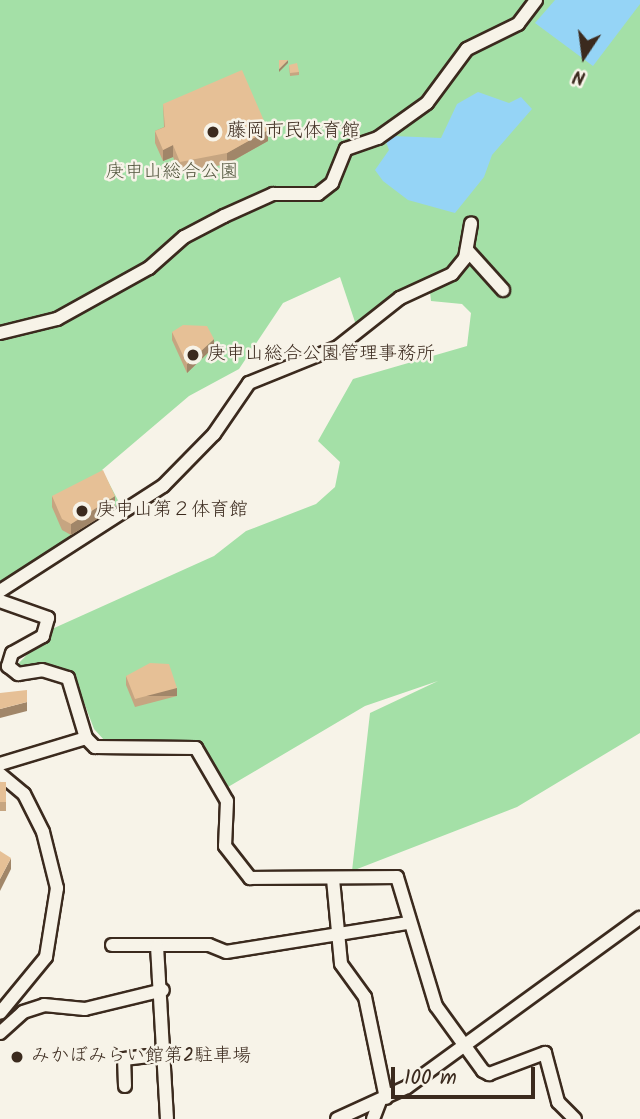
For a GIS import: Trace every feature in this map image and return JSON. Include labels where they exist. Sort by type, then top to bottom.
[{"type":"street","points":[[0,333],[57,318],[235,211],[274,194],[318,194],[332,184],[346,149],[377,138],[427,103],[467,49],[518,24],[536,0]]},
{"type":"street","points":[[0,591],[163,486],[214,434],[249,383],[346,342],[400,298],[452,274],[467,250],[471,224]]},
{"type":"street","points":[[467,250],[503,290]]},
{"type":"street","points":[[0,601],[48,618],[43,636],[12,653],[8,666],[19,674],[42,670],[68,678],[86,738]]},
{"type":"street","points":[[0,764],[86,738],[109,748],[196,748],[227,801],[225,846],[237,868],[250,878],[397,877],[407,923],[436,1006],[466,1041],[489,1074],[545,1053],[558,1102],[575,1119]]},
{"type":"street","points":[[0,774],[24,794],[43,832],[57,888],[46,957],[0,1013]]},
{"type":"street","points":[[333,879],[335,932],[341,964],[365,997],[383,1099],[373,1119]]},
{"type":"street","points":[[337,1119],[383,1099],[640,918]]},
{"type":"street","points":[[112,945],[209,945],[226,952],[335,932],[407,923]]},
{"type":"street","points":[[157,946],[158,985],[163,990],[167,1119]]},
{"type":"street","points":[[0,1032],[23,1012],[44,1004],[85,1009],[163,990]]},
{"type":"street","points":[[125,1086],[124,1059],[166,1054]]},
{"type":"green space","name":"庚申山総合公園","points":[[0,0],[640,0],[640,733],[517,807],[352,871],[370,713],[438,681],[365,706],[228,787],[206,749],[185,741],[105,741],[94,729],[74,676],[42,664],[16,666],[52,629],[214,556],[246,531],[316,504],[335,487],[340,462],[318,441],[353,379],[467,346],[471,313],[462,304],[431,301],[430,292],[400,293],[357,328],[340,277],[283,303],[239,369],[189,396],[102,470],[121,506],[0,588]]},
{"type":"water","points":[[555,0],[640,0],[640,4],[593,66],[535,23]]},
{"type":"water","points":[[478,92],[509,103],[521,97],[532,109],[492,155],[484,177],[455,213],[408,200],[383,181],[375,170],[389,150],[386,142],[393,136],[441,138],[457,104]]},
{"type":"building","points":[[279,60],[288,60],[279,69]]},
{"type":"building","points":[[297,63],[299,72],[290,73],[289,65]]},
{"type":"building","name":"藤岡市民体育館","points":[[242,70],[268,130],[227,153],[180,162],[173,145],[163,150],[155,131],[165,127],[163,104]]},
{"type":"building","name":"庚申山総合公園管理事務所","points":[[183,325],[207,326],[214,339],[187,364],[172,332]]},
{"type":"building","name":"庚申山第２体育館","points":[[103,470],[115,496],[71,524],[62,519],[52,496]]},
{"type":"building","points":[[150,663],[169,664],[177,688],[135,699],[126,676]]},
{"type":"building","points":[[27,690],[27,702],[0,709],[0,693]]},
{"type":"building","points":[[0,782],[6,782],[6,802],[0,802]]},
{"type":"building","points":[[0,851],[11,858],[0,879]]},
{"type":"place","name":"藤岡市民体育館","points":[[213,132]]},
{"type":"place","name":"庚申山総合公園管理事務所","points":[[193,355]]},
{"type":"place","name":"庚申山第２体育館","points":[[82,511]]},
{"type":"place","name":"みかぼみらい館第2駐車場","points":[[17,1057]]}]
